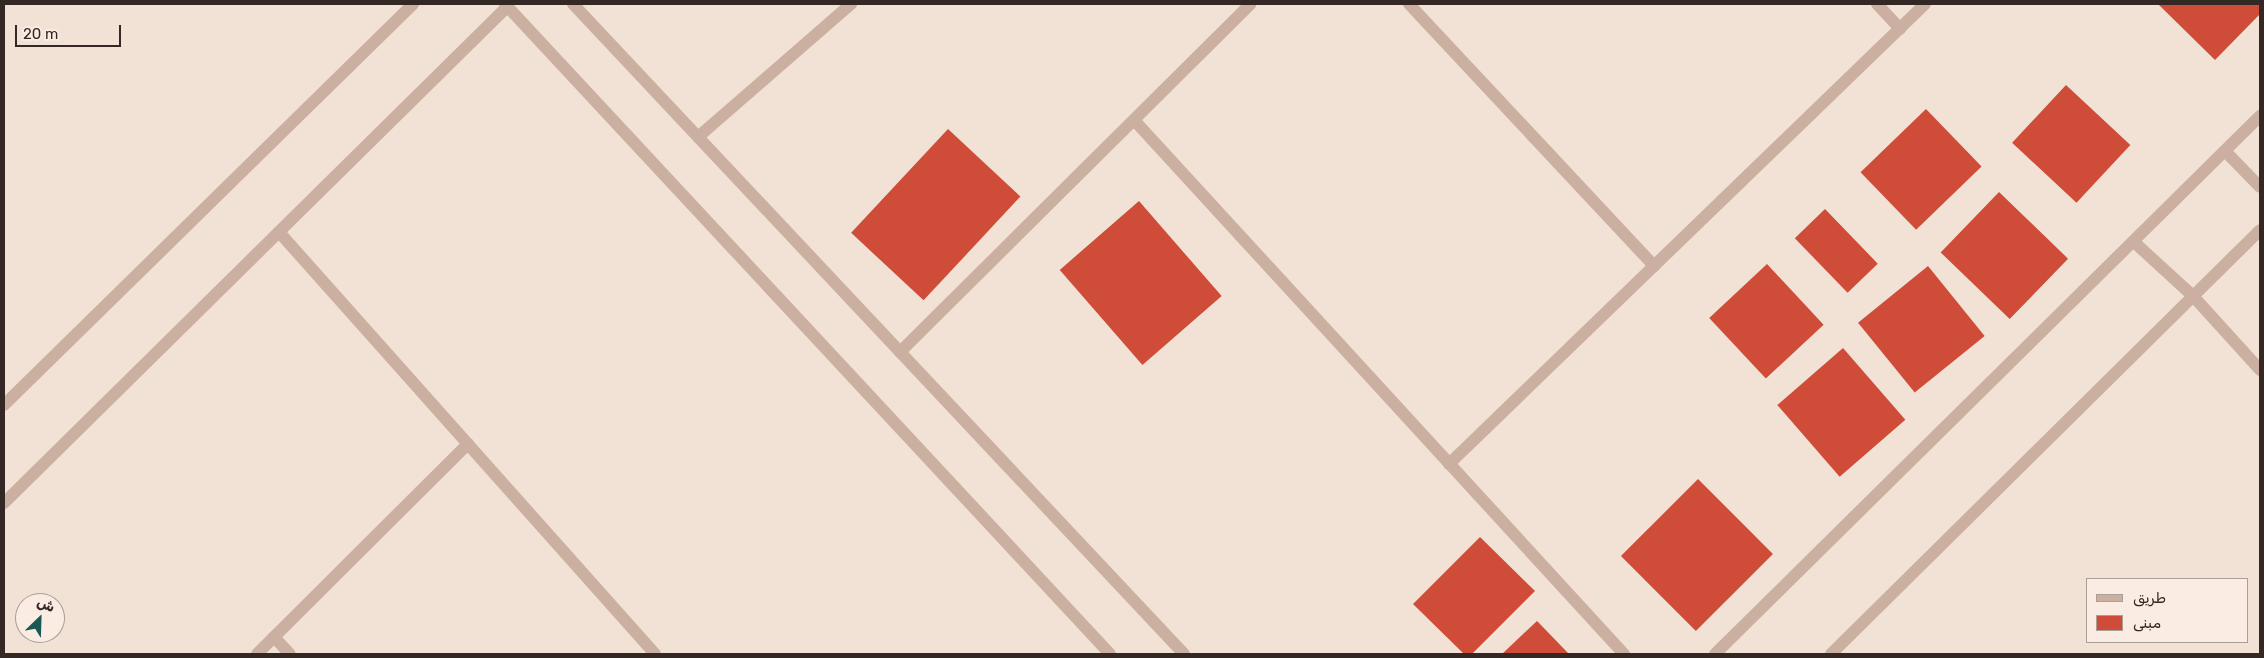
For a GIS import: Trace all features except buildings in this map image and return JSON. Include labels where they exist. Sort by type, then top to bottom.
[{"type":"street","points":[[4,405],[413,4]]},
{"type":"street","points":[[572,4],[1184,654]]},
{"type":"street","points":[[698,137],[851,4]]},
{"type":"street","points":[[900,352],[1251,4]]},
{"type":"street","points":[[1409,4],[1654,266]]},
{"type":"street","points":[[1877,4],[1900,29]]},
{"type":"street","points":[[1449,464],[1925,4]]},
{"type":"street","points":[[4,503],[280,232],[506,5],[1110,654]]},
{"type":"street","points":[[1715,654],[2260,116]]},
{"type":"street","points":[[1134,120],[1624,654]]},
{"type":"street","points":[[2225,151],[2260,187]]},
{"type":"street","points":[[1831,654],[2260,230]]},
{"type":"street","points":[[280,232],[656,654]]},
{"type":"street","points":[[2134,242],[2193,296],[2260,370]]},
{"type":"street","points":[[257,654],[468,444]]},
{"type":"street","points":[[274,637],[290,654]]}]
